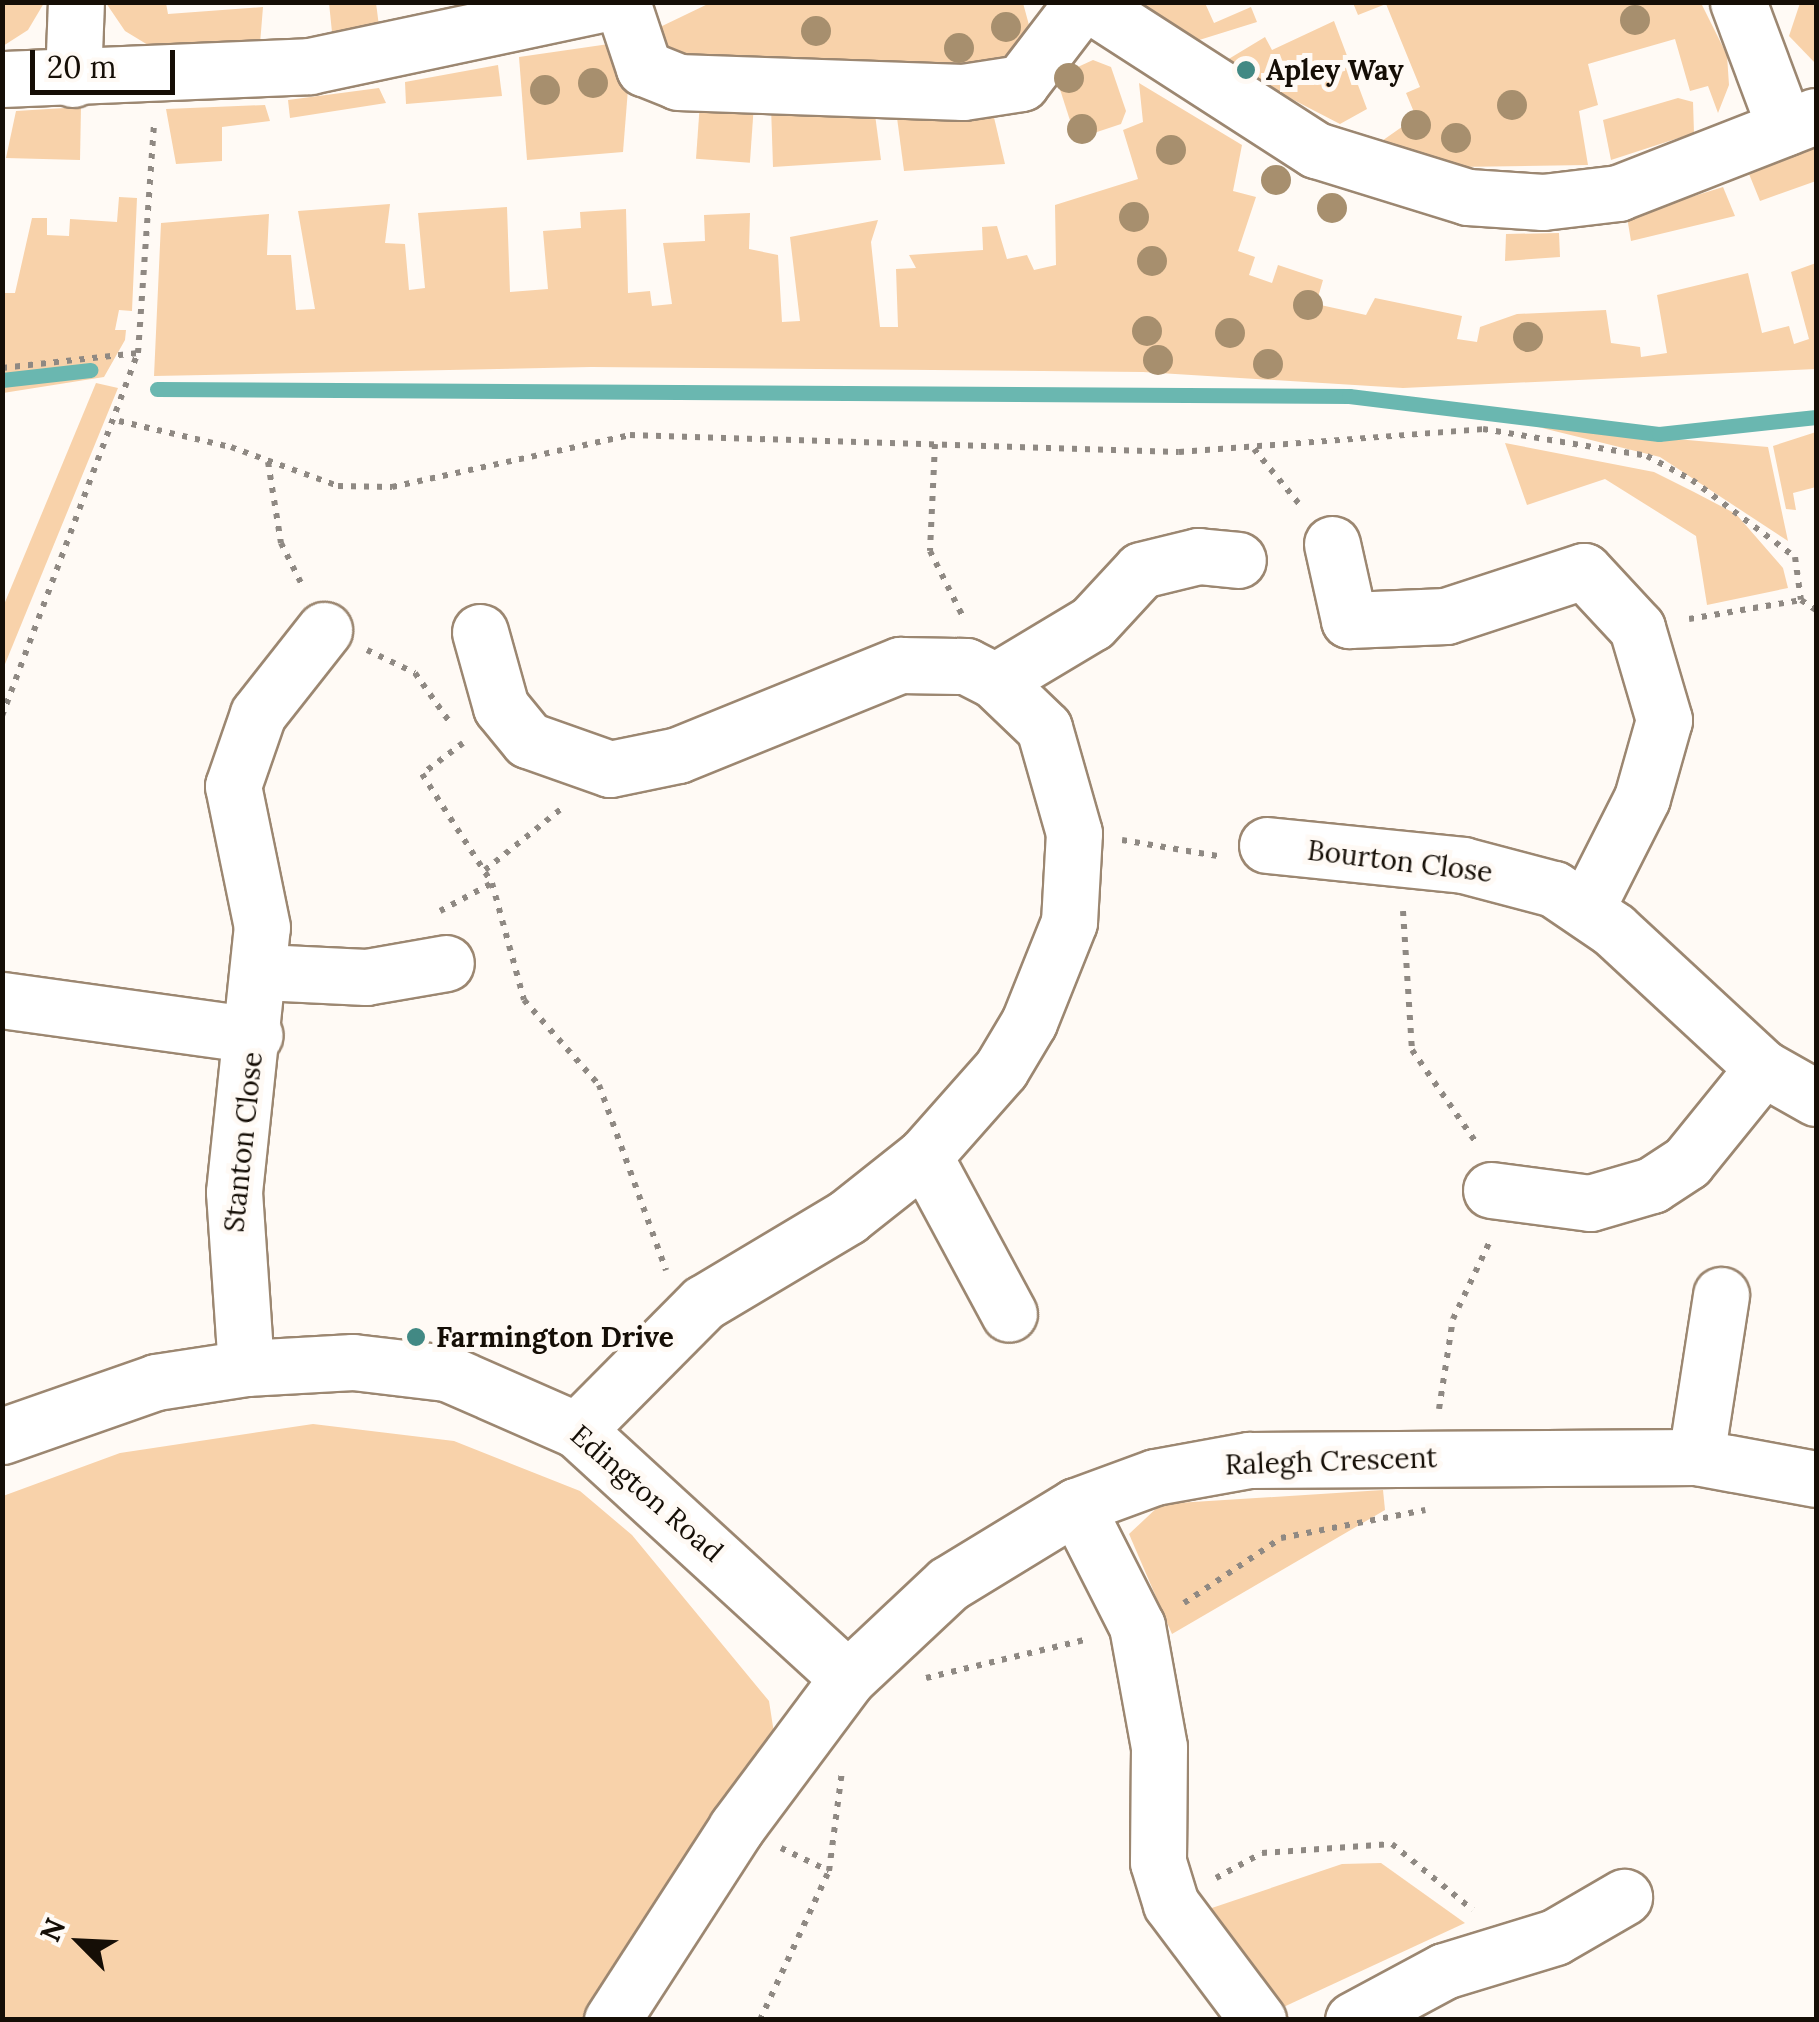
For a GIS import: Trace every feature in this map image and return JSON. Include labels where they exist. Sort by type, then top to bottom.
[{"type":"street","points":[[73,79],[76,2]]},
{"type":"street","points":[[2,79],[155,78],[443,23],[610,2]]},
{"type":"street","points":[[622,2],[644,68],[678,82],[963,92],[1020,83],[1085,2],[1316,150],[1468,197],[1543,202],[1618,193],[1801,122],[1738,2]]},
{"type":"street","points":[[1332,544],[1348,620],[1446,616],[1584,571],[1637,628],[1664,720],[1642,798],[1587,907]]},
{"type":"street","points":[[995,681],[1092,623],[1141,570],[1198,556],[1238,560]]},
{"type":"street","name":"Stanton Close","points":[[246,1368],[234,1192],[262,972],[256,878],[233,786],[258,714],[324,630]]},
{"type":"street","points":[[480,632],[501,706],[528,740],[610,770],[678,756],[900,666],[966,666],[995,681],[1044,728],[1074,833],[1056,968],[1001,1069],[924,1156],[847,1217],[702,1303],[578,1430]]},
{"type":"street","name":"Bourton Close","points":[[1267,845],[1407,858],[1511,874],[1587,907],[1764,1068],[1816,1098]]},
{"type":"street","points":[[262,972],[366,977],[446,963]]},
{"type":"street","name":"Stanton Close","points":[[2,1000],[255,1035]]},
{"type":"street","points":[[1501,1192],[1590,1202],[1652,1186],[1687,1162],[1764,1068]]},
{"type":"street","points":[[924,1156],[1009,1314]]},
{"type":"street","points":[[1696,1457],[1721,1295]]},
{"type":"street","name":"Edington Road","points":[[2,1436],[156,1382],[246,1368],[353,1362],[447,1374],[578,1430],[848,1678]]},
{"type":"street","name":"Ralegh Crescent","points":[[612,2020],[736,1828],[848,1678],[948,1584],[1076,1506],[1193,1467],[1431,1456],[1696,1457],[1816,1479]]},
{"type":"street","points":[[1076,1506],[1138,1626],[1159,1747],[1158,1862],[1172,1904],[1258,2020]]},
{"type":"street","points":[[1353,2020],[1444,1971],[1520,1944],[1554,1937],[1624,1897]]},
{"type":"path","points":[[2,716],[119,421],[138,353],[155,78]]},
{"type":"path","points":[[2,368],[138,353]]},
{"type":"path","points":[[119,421],[268,462],[338,486],[392,487],[630,435],[1253,448],[1483,429],[1647,456],[1794,557],[1801,600]]},
{"type":"path","points":[[935,444],[930,552],[995,681]]},
{"type":"path","points":[[1253,448],[1332,544]]},
{"type":"path","points":[[268,462],[281,543],[324,630],[414,672],[464,742],[422,774],[485,870],[524,1000],[599,1085],[669,1280],[702,1303]]},
{"type":"path","points":[[1637,628],[1801,600],[1816,610]]},
{"type":"path","points":[[485,870],[610,770]]},
{"type":"path","points":[[1074,833],[1252,861],[1267,845]]},
{"type":"path","points":[[848,1678],[949,1678],[1138,1626],[1281,1538],[1424,1515],[1453,1319],[1501,1192],[1471,1128],[1412,1050],[1400,940],[1407,858]]},
{"type":"path","points":[[760,2020],[829,1871],[846,1797],[841,1760]]},
{"type":"path","points":[[1172,1904],[1262,1853],[1392,1844],[1520,1944]]},
{"type":"shaded area","points":[[3,2],[44,3],[28,30],[3,46]]},
{"type":"shaded area","points":[[712,2],[1023,3],[1032,36],[993,68],[668,54],[658,28]]},
{"type":"shaded area","points":[[106,3],[166,3],[168,14],[263,7],[260,44],[153,48],[125,31]]},
{"type":"shaded area","points":[[329,3],[376,3],[379,26],[332,32]]},
{"type":"shaded area","points":[[1129,3],[1205,3],[1214,23],[1251,7],[1257,22],[1196,41]]},
{"type":"shaded area","points":[[1353,3],[1701,3],[1727,55],[1729,85],[1718,113],[1708,86],[1690,91],[1675,39],[1588,64],[1598,105],[1579,111],[1588,165],[1458,167],[1379,143],[1416,117],[1406,93],[1420,87],[1386,4],[1358,15]]},
{"type":"shaded area","points":[[1800,3],[1816,3],[1816,64],[1789,36]]},
{"type":"shaded area","points":[[1334,21],[1367,109],[1340,124],[1222,63],[1265,37],[1272,50]]},
{"type":"shaded area","points":[[609,44],[628,89],[623,152],[527,160],[519,57]]},
{"type":"shaded area","points":[[1093,60],[1111,67],[1126,111],[1121,124],[1076,139],[1056,77]]},
{"type":"shaded area","points":[[498,65],[502,96],[406,104],[405,82]]},
{"type":"shaded area","points":[[1139,83],[1242,145],[1233,191],[1256,197],[1238,251],[1255,257],[1249,275],[1272,283],[1278,265],[1323,280],[1316,304],[1366,315],[1375,298],[1462,316],[1457,339],[1477,342],[1480,327],[1517,314],[1606,310],[1611,343],[1640,347],[1641,357],[1667,353],[1657,295],[1748,273],[1762,333],[1789,326],[1794,344],[1809,339],[1791,272],[1816,263],[1816,369],[1403,388],[1143,372],[591,367],[154,376],[161,223],[269,214],[267,255],[291,255],[296,310],[315,309],[298,211],[390,204],[385,243],[405,244],[409,290],[425,288],[418,213],[507,207],[510,292],[548,289],[543,231],[581,228],[580,212],[626,209],[628,293],[650,291],[652,306],[672,304],[663,243],[705,241],[704,215],[750,213],[749,249],[778,255],[782,322],[800,321],[790,237],[878,220],[871,242],[880,327],[898,327],[896,269],[916,268],[909,255],[983,250],[982,227],[997,226],[1007,259],[1027,255],[1034,270],[1056,265],[1055,205],[1138,179],[1123,130],[1143,122]]},
{"type":"shaded area","points":[[379,88],[386,103],[290,118],[288,100]]},
{"type":"shaded area","points":[[1678,98],[1693,102],[1694,133],[1611,160],[1603,120]]},
{"type":"shaded area","points":[[700,102],[754,106],[750,163],[696,159]]},
{"type":"shaded area","points":[[265,105],[270,121],[222,127],[222,161],[176,164],[166,109]]},
{"type":"shaded area","points":[[771,106],[874,107],[881,160],[773,167]]},
{"type":"shaded area","points":[[81,107],[80,160],[6,158],[16,111]]},
{"type":"shaded area","points":[[992,109],[1005,164],[904,171],[896,110]]},
{"type":"shaded area","points":[[1816,148],[1816,181],[1760,201],[1749,174]]},
{"type":"shaded area","points":[[1723,187],[1735,216],[1631,241],[1627,217]]},
{"type":"shaded area","points":[[119,197],[137,198],[132,311],[119,310],[115,330],[126,330],[125,340],[104,377],[3,393],[3,293],[15,293],[32,218],[47,218],[47,235],[69,236],[70,219],[117,222]]},
{"type":"shaded area","points":[[1559,233],[1560,257],[1505,261],[1506,234]]},
{"type":"shaded area","points":[[96,383],[118,388],[3,669],[3,607]]},
{"type":"shaded area","points":[[1538,427],[1768,447],[1788,541],[1660,457]]},
{"type":"shaded area","points":[[1816,432],[1816,487],[1793,493],[1796,510],[1786,509],[1773,446]]},
{"type":"shaded area","points":[[1505,443],[1654,472],[1694,492],[1736,514],[1783,568],[1788,588],[1707,605],[1696,536],[1605,479],[1527,505]]},
{"type":"shaded area","points":[[313,1424],[454,1441],[580,1491],[632,1535],[769,1701],[774,1733],[671,1876],[583,2019],[3,2019],[3,1496],[120,1453]]},
{"type":"shaded area","points":[[1383,1490],[1385,1510],[1172,1634],[1129,1534],[1161,1504]]},
{"type":"shaded area","points":[[1381,1863],[1465,1923],[1264,2016],[1191,1915],[1342,1864]]},
{"type":"waterway","points":[[2,380],[90,370]]},
{"type":"waterway","points":[[157,389],[1349,396],[1659,434],[1816,417]]},
{"type":"place","name":"Apley Way","points":[[1246,70]]},
{"type":"place","name":"Farmington Drive","points":[[416,1337]]}]
